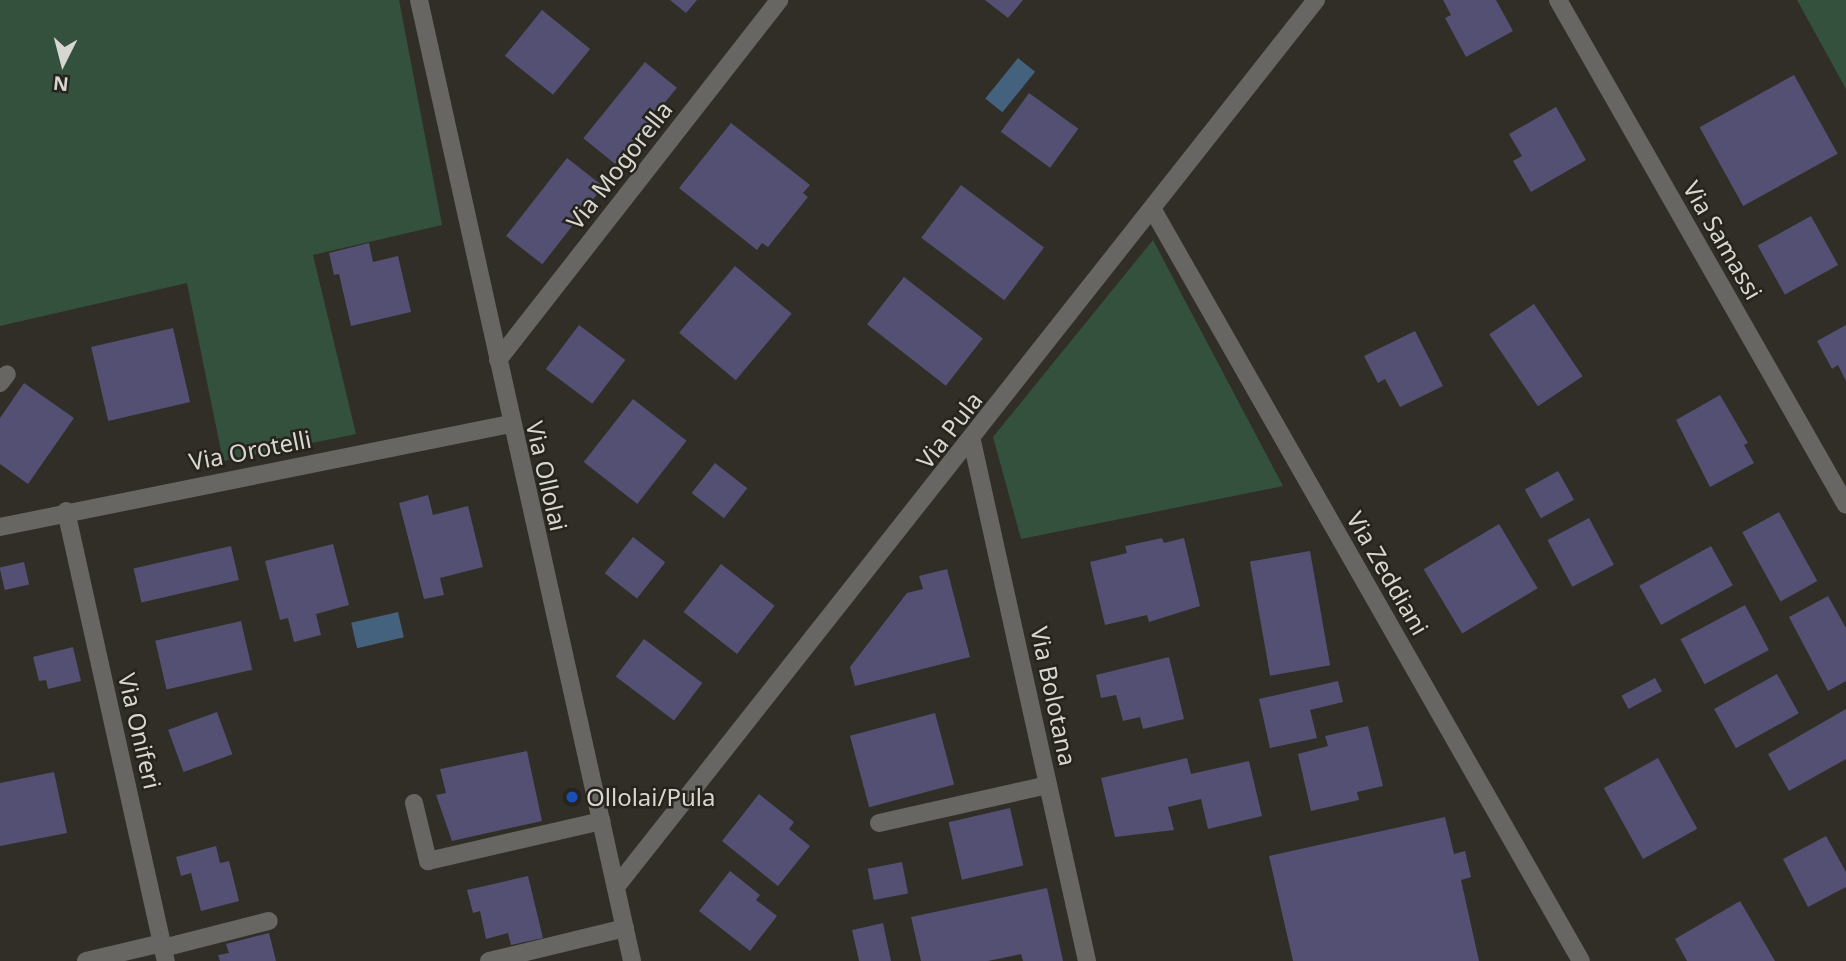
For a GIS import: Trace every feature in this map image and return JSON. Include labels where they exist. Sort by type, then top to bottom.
[{"type":"street","name":"Via Ollolai","points":[[419,0],[510,424],[632,961]]},
{"type":"street","name":"Via Mogorella","points":[[498,360],[779,0]]},
{"type":"street","name":"Via Pula","points":[[616,887],[972,441],[1316,0]]},
{"type":"street","name":"Via Samassi","points":[[1558,0],[1846,505]]},
{"type":"street","name":"Via Zeddiani","points":[[1153,210],[1581,961]]},
{"type":"street","name":"Via Orotelli","points":[[0,527],[66,511],[510,424]]},
{"type":"street","name":"Via Bolotana","points":[[972,441],[1087,961]]},
{"type":"street","name":"Via Oniferi","points":[[66,511],[163,950]]},
{"type":"street","points":[[879,823],[1048,785]]},
{"type":"street","points":[[414,803],[428,861],[601,821]]},
{"type":"street","points":[[86,961],[163,950],[269,921]]},
{"type":"street","points":[[489,961],[625,928]]},
{"type":"green space","points":[[0,0],[399,0],[442,225],[313,255],[356,434],[223,461],[187,283],[0,326]]},
{"type":"green space","points":[[1797,0],[1846,0],[1846,89]]},
{"type":"green space","points":[[1153,240],[1283,486],[1021,539],[993,437]]},
{"type":"water","points":[[1018,58],[1035,72],[1002,112],[985,98]]},
{"type":"water","points":[[398,612],[404,637],[357,648],[351,623]]},
{"type":"building","points":[[670,0],[697,0],[686,13]]},
{"type":"building","points":[[985,0],[1023,0],[1008,18]]},
{"type":"building","points":[[1443,0],[1496,0],[1513,31],[1466,57],[1445,18],[1451,15]]},
{"type":"building","points":[[542,10],[590,49],[553,95],[505,56]]},
{"type":"building","points":[[645,62],[677,88],[615,164],[583,138]]},
{"type":"building","points":[[1794,75],[1838,154],[1743,206],[1700,127]]},
{"type":"building","points":[[1029,93],[1078,129],[1050,168],[1001,132]]},
{"type":"building","points":[[1556,107],[1586,160],[1531,192],[1513,161],[1522,156],[1509,134]]},
{"type":"building","points":[[731,123],[810,185],[803,193],[808,197],[768,247],[762,243],[757,250],[679,188]]},
{"type":"building","points":[[567,158],[603,186],[542,264],[506,236]]},
{"type":"building","points":[[961,185],[1044,248],[1004,300],[921,238]]},
{"type":"building","points":[[1811,216],[1838,265],[1785,295],[1758,246]]},
{"type":"building","points":[[369,243],[373,262],[398,256],[411,312],[351,326],[339,274],[334,275],[329,253]]},
{"type":"building","points":[[735,266],[792,314],[736,380],[679,333]]},
{"type":"building","points":[[904,277],[983,339],[946,386],[867,324]]},
{"type":"building","points":[[1534,304],[1583,376],[1538,406],[1489,334]]},
{"type":"building","points":[[579,325],[625,360],[592,404],[546,369]]},
{"type":"building","points":[[1846,325],[1846,381],[1838,365],[1832,369],[1817,341]]},
{"type":"building","points":[[173,328],[190,402],[108,421],[91,347]]},
{"type":"building","points":[[1415,331],[1443,386],[1400,407],[1385,379],[1378,383],[1364,356]]},
{"type":"building","points":[[24,383],[74,418],[28,484],[0,464],[0,418]]},
{"type":"building","points":[[1720,395],[1748,443],[1744,445],[1754,463],[1710,487],[1676,420]]},
{"type":"building","points":[[633,399],[687,441],[637,504],[584,462]]},
{"type":"building","points":[[715,463],[747,488],[724,518],[692,493]]},
{"type":"building","points":[[1558,471],[1574,500],[1541,518],[1525,489]]},
{"type":"building","points":[[428,495],[433,515],[468,506],[483,567],[440,578],[444,595],[424,599],[399,503]]},
{"type":"building","points":[[1779,512],[1817,581],[1781,601],[1742,532]]},
{"type":"building","points":[[1589,518],[1614,565],[1572,587],[1548,540]]},
{"type":"building","points":[[1499,524],[1538,588],[1462,634],[1424,569]]},
{"type":"building","points":[[633,537],[665,562],[637,598],[605,573]]},
{"type":"building","points":[[1162,538],[1164,543],[1184,538],[1200,606],[1149,622],[1147,615],[1105,625],[1090,562],[1127,553],[1125,546]]},
{"type":"building","points":[[333,544],[349,605],[316,614],[321,635],[294,642],[288,618],[280,620],[265,561]]},
{"type":"building","points":[[231,546],[239,580],[141,603],[134,568]]},
{"type":"building","points":[[1711,546],[1733,585],[1661,625],[1639,586]]},
{"type":"building","points":[[1310,551],[1330,665],[1270,676],[1250,562]]},
{"type":"building","points":[[24,562],[29,584],[5,590],[0,568]]},
{"type":"building","points":[[721,564],[775,606],[737,654],[683,612]]},
{"type":"building","points":[[947,569],[970,657],[855,686],[850,667],[907,593],[923,589],[919,576]]},
{"type":"building","points":[[1828,596],[1846,628],[1846,681],[1828,691],[1789,617]]},
{"type":"building","points":[[1745,605],[1769,650],[1704,684],[1681,639]]},
{"type":"building","points":[[241,621],[252,670],[167,690],[155,641]]},
{"type":"building","points":[[644,639],[702,683],[674,720],[616,677]]},
{"type":"building","points":[[73,647],[81,681],[48,689],[46,680],[39,681],[33,657]]},
{"type":"building","points":[[1169,657],[1184,719],[1143,729],[1140,717],[1123,721],[1116,695],[1101,698],[1096,675]]},
{"type":"building","points":[[1777,674],[1799,713],[1736,748],[1714,709]]},
{"type":"building","points":[[1655,678],[1662,691],[1628,709],[1621,696]]},
{"type":"building","points":[[1338,681],[1343,702],[1310,710],[1317,738],[1270,748],[1259,699]]},
{"type":"building","points":[[1846,709],[1846,759],[1789,791],[1768,754]]},
{"type":"building","points":[[217,712],[232,754],[184,772],[168,730]]},
{"type":"building","points":[[935,713],[954,784],[869,807],[850,736]]},
{"type":"building","points":[[1368,726],[1383,786],[1357,792],[1359,800],[1311,811],[1298,754],[1328,746],[1325,736]]},
{"type":"building","points":[[527,751],[542,821],[452,841],[436,795],[446,793],[440,769]]},
{"type":"building","points":[[1187,758],[1191,774],[1249,761],[1262,816],[1208,829],[1201,799],[1168,807],[1174,830],[1115,837],[1101,778]]},
{"type":"building","points":[[1658,758],[1697,829],[1643,859],[1604,788]]},
{"type":"building","points":[[54,772],[67,833],[0,846],[0,783]]},
{"type":"building","points":[[759,794],[794,822],[789,829],[810,846],[778,886],[722,841]]},
{"type":"building","points":[[1010,808],[1023,865],[962,880],[949,822]]},
{"type":"building","points":[[1445,817],[1454,854],[1465,851],[1471,877],[1461,880],[1479,961],[1293,961],[1269,856]]},
{"type":"building","points":[[1826,836],[1846,872],[1846,887],[1808,907],[1783,859]]},
{"type":"building","points":[[216,846],[220,863],[229,861],[239,901],[201,911],[191,873],[181,876],[176,857]]},
{"type":"building","points":[[902,862],[908,893],[874,900],[868,869]]},
{"type":"building","points":[[730,871],[760,895],[756,900],[777,916],[750,951],[699,911]]},
{"type":"building","points":[[528,876],[543,938],[511,945],[508,933],[486,939],[480,911],[473,913],[467,890]]},
{"type":"building","points":[[1047,888],[1063,961],[1023,961],[1021,954],[988,961],[921,961],[911,917]]},
{"type":"building","points":[[1740,901],[1775,961],[1687,961],[1675,939]]},
{"type":"building","points":[[883,923],[891,961],[859,961],[852,930]]},
{"type":"building","points":[[269,933],[276,961],[220,961],[218,955],[229,953],[226,944]]},
{"type":"place","name":"Ollolai/Pula","points":[[572,797]]}]
